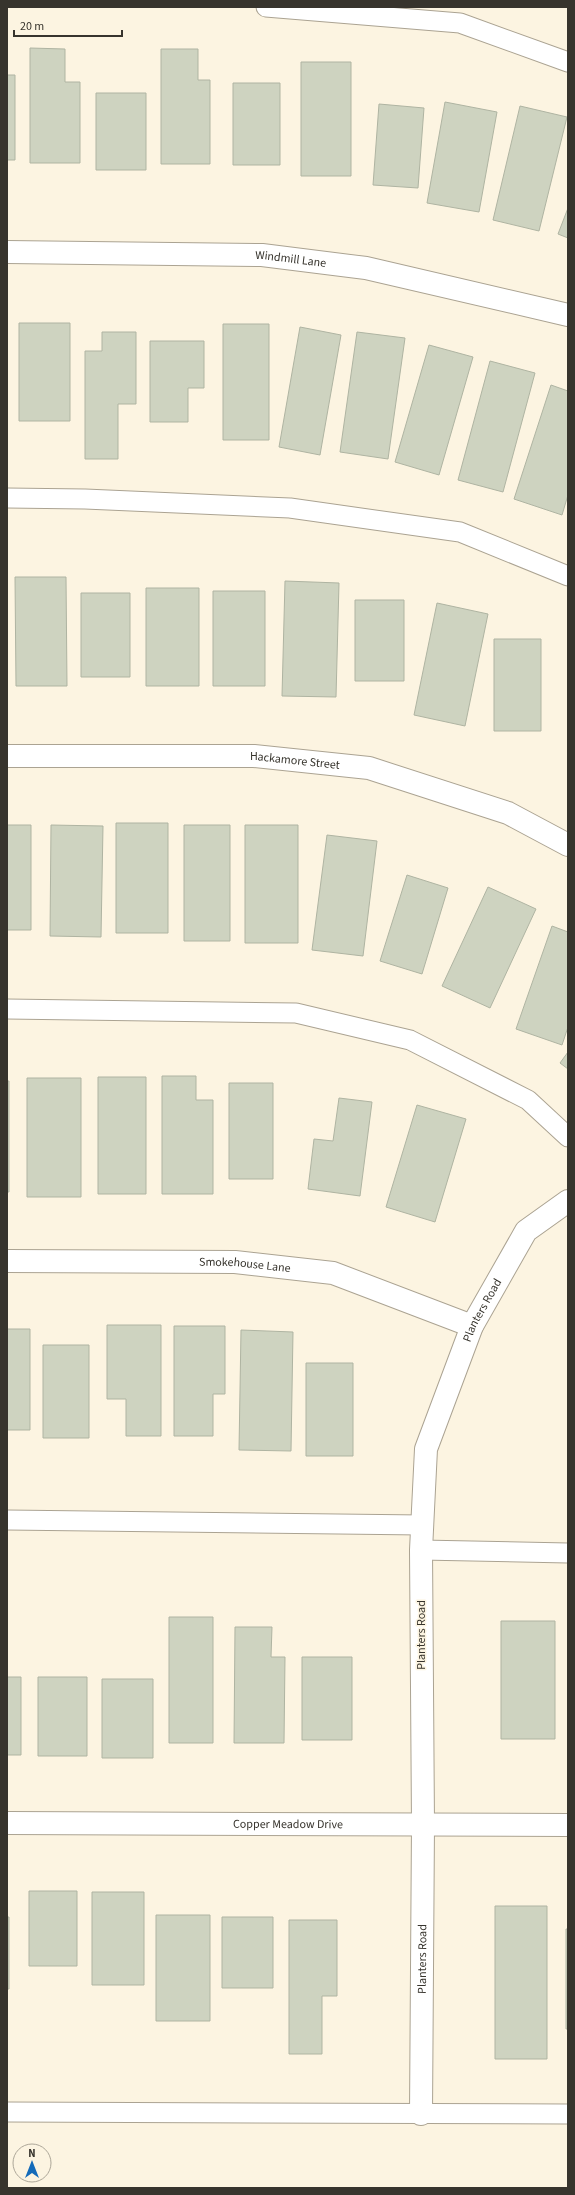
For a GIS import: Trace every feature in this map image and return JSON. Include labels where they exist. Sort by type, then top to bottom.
[{"type":"street","name":"Windmill Lane","points":[[7,252],[262,255],[366,268],[568,315]]},
{"type":"street","name":"Hackamore Street","points":[[7,756],[254,756],[369,768],[508,813],[568,846]]},
{"type":"street","name":"Planters Road","points":[[421,2114],[423,1824],[421,1550],[426,1449],[472,1326],[526,1231],[568,1202]]},
{"type":"street","name":"Smokehouse Lane","points":[[7,1261],[236,1262],[333,1272],[472,1326]]},
{"type":"street","name":"Copper Meadow Drive","points":[[7,1823],[568,1825]]},
{"type":"lane","points":[[266,7],[460,23],[568,62]]},
{"type":"lane","points":[[7,498],[85,499],[290,508],[460,532],[568,576]]},
{"type":"lane","points":[[7,1009],[288,1013],[303,1015],[410,1040],[528,1100],[568,1137]]},
{"type":"lane","points":[[7,1520],[422,1525]]},
{"type":"lane","points":[[421,1550],[568,1553]]},
{"type":"lane","points":[[7,2112],[568,2114]]},
{"type":"building","points":[[30,48],[65,49],[65,82],[80,82],[80,163],[30,163]]},
{"type":"building","points":[[161,49],[198,49],[198,80],[210,80],[210,164],[161,164]]},
{"type":"building","points":[[301,62],[351,62],[351,176],[301,176]]},
{"type":"building","points":[[7,75],[15,75],[15,160],[7,160]]},
{"type":"building","points":[[233,83],[280,83],[280,165],[233,165]]},
{"type":"building","points":[[96,93],[146,93],[146,170],[96,170]]},
{"type":"building","points":[[445,102],[497,112],[479,212],[427,203]]},
{"type":"building","points":[[379,104],[424,108],[418,188],[373,185]]},
{"type":"building","points":[[520,106],[567,117],[539,231],[493,220]]},
{"type":"building","points":[[568,208],[568,238],[558,234]]},
{"type":"building","points":[[19,323],[70,323],[70,421],[19,421]]},
{"type":"building","points":[[223,324],[269,324],[269,440],[223,440]]},
{"type":"building","points":[[300,327],[341,335],[320,455],[279,447]]},
{"type":"building","points":[[102,332],[136,332],[136,404],[118,404],[118,459],[85,459],[85,351],[102,351]]},
{"type":"building","points":[[357,332],[405,338],[388,459],[340,452]]},
{"type":"building","points":[[150,341],[204,341],[204,388],[188,388],[188,422],[150,422]]},
{"type":"building","points":[[429,345],[473,357],[439,475],[395,462]]},
{"type":"building","points":[[490,361],[535,373],[503,492],[458,480]]},
{"type":"building","points":[[551,385],[568,391],[568,495],[562,515],[514,499]]},
{"type":"building","points":[[15,577],[66,577],[67,686],[16,686]]},
{"type":"building","points":[[285,581],[339,583],[336,697],[282,696]]},
{"type":"building","points":[[146,588],[199,588],[199,686],[146,686]]},
{"type":"building","points":[[213,591],[265,591],[265,686],[213,686]]},
{"type":"building","points":[[81,593],[130,593],[130,677],[81,677]]},
{"type":"building","points":[[355,600],[404,600],[404,681],[355,681]]},
{"type":"building","points":[[437,603],[488,614],[465,726],[414,715]]},
{"type":"building","points":[[494,639],[541,639],[541,731],[494,731]]},
{"type":"building","points":[[116,823],[168,823],[168,933],[116,933]]},
{"type":"building","points":[[7,825],[31,825],[31,930],[7,930]]},
{"type":"building","points":[[51,825],[103,826],[101,937],[50,936]]},
{"type":"building","points":[[184,825],[230,825],[230,941],[184,941]]},
{"type":"building","points":[[245,825],[298,825],[298,943],[245,943]]},
{"type":"building","points":[[327,835],[377,841],[363,956],[312,950]]},
{"type":"building","points":[[407,875],[448,888],[422,974],[380,961]]},
{"type":"building","points":[[488,887],[536,909],[490,1008],[442,986]]},
{"type":"building","points":[[552,926],[568,932],[568,1027],[562,1045],[516,1029]]},
{"type":"building","points":[[568,1052],[568,1069],[560,1063]]},
{"type":"building","points":[[162,1076],[196,1076],[196,1100],[213,1100],[213,1194],[162,1194]]},
{"type":"building","points":[[98,1077],[146,1077],[146,1194],[98,1194]]},
{"type":"building","points":[[27,1078],[81,1078],[81,1197],[27,1197]]},
{"type":"building","points":[[7,1081],[9,1081],[9,1192],[7,1192]]},
{"type":"building","points":[[229,1083],[273,1083],[273,1179],[229,1179]]},
{"type":"building","points":[[339,1098],[372,1102],[360,1196],[308,1189],[314,1139],[333,1141]]},
{"type":"building","points":[[417,1105],[466,1119],[435,1222],[386,1207]]},
{"type":"building","points":[[107,1325],[161,1325],[161,1436],[126,1436],[126,1399],[107,1399]]},
{"type":"building","points":[[174,1326],[225,1326],[225,1394],[213,1394],[213,1436],[174,1436]]},
{"type":"building","points":[[7,1329],[30,1329],[30,1430],[7,1430]]},
{"type":"building","points":[[241,1330],[293,1332],[291,1451],[239,1450]]},
{"type":"building","points":[[43,1345],[89,1345],[89,1438],[43,1438]]},
{"type":"building","points":[[306,1363],[353,1363],[353,1456],[306,1456]]},
{"type":"building","points":[[169,1617],[213,1617],[213,1743],[169,1743]]},
{"type":"building","points":[[501,1621],[555,1621],[555,1739],[501,1739]]},
{"type":"building","points":[[235,1627],[272,1627],[271,1657],[285,1657],[284,1743],[234,1743]]},
{"type":"building","points":[[302,1657],[352,1657],[352,1740],[302,1740]]},
{"type":"building","points":[[7,1677],[21,1677],[21,1755],[7,1755]]},
{"type":"building","points":[[38,1677],[87,1677],[87,1756],[38,1756]]},
{"type":"building","points":[[102,1679],[153,1679],[153,1758],[102,1758]]},
{"type":"building","points":[[29,1891],[77,1891],[77,1966],[29,1966]]},
{"type":"building","points":[[92,1892],[144,1892],[144,1985],[92,1985]]},
{"type":"building","points":[[495,1906],[547,1906],[547,2059],[495,2059]]},
{"type":"building","points":[[156,1915],[210,1915],[210,2021],[156,2021]]},
{"type":"building","points":[[7,1917],[9,1917],[9,1989],[7,1989]]},
{"type":"building","points":[[222,1917],[273,1917],[273,1988],[222,1988]]},
{"type":"building","points":[[289,1920],[337,1920],[337,1996],[322,1996],[322,2054],[289,2054]]},
{"type":"building","points":[[566,1929],[568,1929],[568,2029],[566,2029]]}]
